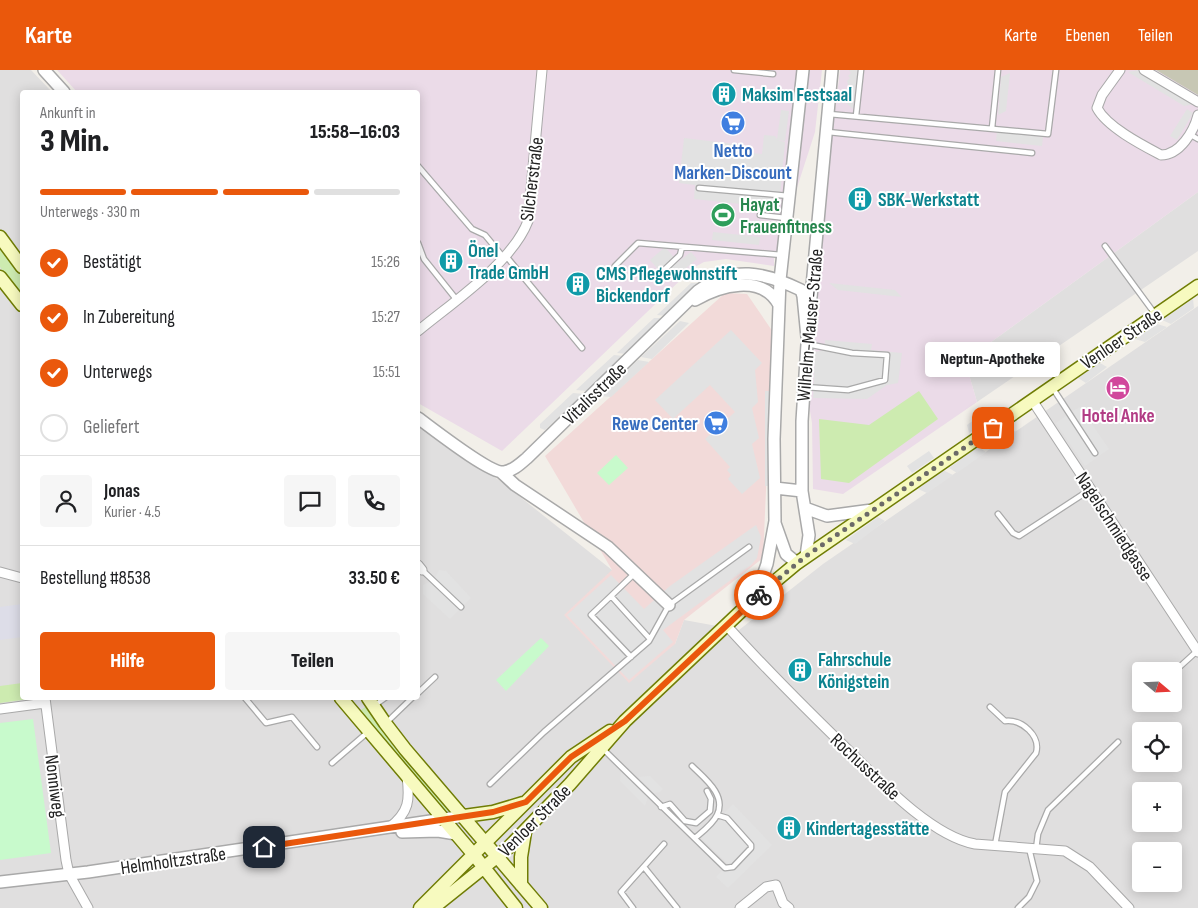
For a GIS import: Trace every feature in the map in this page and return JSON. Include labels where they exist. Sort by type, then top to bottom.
[{"type":"main road","points":[[0,237],[20,264]]},
{"type":"main road","points":[[0,277],[20,303]]},
{"type":"main road","name":"Venloer Straße","points":[[433,908],[498,858],[525,832],[625,721],[727,626],[754,598],[802,560],[872,510],[1198,286]]},
{"type":"main road","points":[[343,700],[352,704],[357,700]]},
{"type":"main road","points":[[343,700],[484,867],[516,908]]},
{"type":"main road","points":[[371,702],[384,724],[541,908]]},
{"type":"main road","name":"Venloer Straße","points":[[420,908],[571,757],[625,721]]},
{"type":"main road","points":[[464,816],[493,812],[526,802]]},
{"type":"main road","points":[[521,885],[521,857],[525,832]]},
{"type":"street","points":[[44,70],[62,90]]},
{"type":"street","name":"Silcherstraße","points":[[420,329],[505,257],[523,236],[528,221],[542,70]]},
{"type":"street","name":"Wilhelm-Mauser-Straße","points":[[774,521],[786,554],[802,560],[808,535],[802,491],[804,387],[832,70]]},
{"type":"street","points":[[1120,70],[1114,75],[1098,103],[1100,113],[1128,136],[1161,155],[1195,137],[1198,115]]},
{"type":"street","points":[[1144,70],[1198,102]]},
{"type":"street","name":"Wilhelm-Mauser-Straße","points":[[754,598],[766,570],[774,521],[774,439],[780,280],[790,196],[799,74]]},
{"type":"street","name":"Vitalisstraße","points":[[502,473],[511,470],[527,458],[698,291],[713,280],[729,274],[762,276],[780,280],[801,290],[807,340]]},
{"type":"street","name":"Vitalisstraße","points":[[682,307],[718,288],[733,285],[768,291],[774,296],[779,305]]},
{"type":"street","name":"Nagelschmiedgasse","points":[[1032,400],[1198,651]]},
{"type":"street","points":[[420,419],[486,467],[502,473],[514,485],[608,547],[669,605]]},
{"type":"street","points":[[775,488],[802,491]]},
{"type":"street","name":"Venloer Straße","points":[[805,508],[827,516],[872,510]]},
{"type":"street","points":[[0,572],[20,577]]},
{"type":"street","name":"Rochusstraße","points":[[727,626],[801,704],[884,785],[909,806],[961,841],[1065,851],[1078,857],[1129,908]]},
{"type":"street","points":[[0,709],[45,700]]},
{"type":"street","name":"Nonniweg","points":[[45,700],[69,874]]},
{"type":"street","points":[[388,829],[406,811],[410,800],[407,778]]},
{"type":"street","name":"Helmholtzstraße","points":[[0,882],[388,829],[464,816]]},
{"type":"street","points":[[388,829],[401,832],[438,831],[456,834]]},
{"type":"street","points":[[69,874],[88,908]]},
{"type":"street","points":[[740,908],[766,887],[776,885],[783,903],[789,908]]},
{"type":"lane","points":[[734,70],[773,74]]},
{"type":"lane","points":[[856,116],[861,70]]},
{"type":"lane","points":[[992,128],[998,70]]},
{"type":"lane","points":[[828,114],[1048,134],[1056,70]]},
{"type":"lane","points":[[826,132],[1032,153]]},
{"type":"lane","points":[[420,168],[472,229],[485,235],[505,257],[582,348]]},
{"type":"lane","points":[[699,188],[790,196]]},
{"type":"lane","points":[[760,215],[787,218]]},
{"type":"lane","points":[[615,266],[638,244],[783,255]]},
{"type":"lane","points":[[1105,246],[1156,315]]},
{"type":"lane","points":[[662,272],[680,255],[682,247]]},
{"type":"lane","points":[[420,248],[424,259],[456,299]]},
{"type":"lane","points":[[804,387],[848,390],[869,386],[885,380],[887,355],[852,353],[807,340]]},
{"type":"lane","points":[[1052,386],[1095,453]]},
{"type":"lane","points":[[998,514],[1013,533],[1019,536],[1090,489]]},
{"type":"lane","points":[[490,784],[544,732],[631,657],[650,638],[669,605],[749,547]]},
{"type":"lane","points":[[420,568],[461,607]]},
{"type":"lane","points":[[631,657],[591,615],[636,572]]},
{"type":"lane","points":[[611,596],[650,638]]},
{"type":"lane","points":[[1182,665],[1198,651]]},
{"type":"lane","points":[[420,691],[435,676]]},
{"type":"lane","points":[[247,700],[266,723],[292,717],[317,747]]},
{"type":"lane","points":[[384,724],[410,700]]},
{"type":"lane","points":[[990,707],[1005,720],[1014,720],[1027,728],[1039,746],[1036,754],[1004,792],[995,845]]},
{"type":"lane","points":[[332,762],[369,731]]},
{"type":"lane","points":[[1018,908],[1029,897],[1037,881],[1032,848],[1048,810],[1118,742]]},
{"type":"lane","points":[[602,747],[661,807],[725,868],[729,869],[751,848],[750,841],[727,818],[717,815]]},
{"type":"lane","points":[[692,766],[718,795],[717,815],[695,838]]},
{"type":"lane","points":[[661,807],[670,804],[685,821],[696,823],[710,811],[711,799],[707,791]]},
{"type":"lane","points":[[633,908],[621,892],[664,844]]},
{"type":"lane","points":[[644,867],[677,908]]},
{"type":"shaded area","points":[[0,70],[31,70],[50,90],[20,90],[20,700],[420,700],[420,426],[500,481],[612,570],[675,644],[684,620],[739,630],[823,564],[1198,306],[1198,908],[0,908]]},
{"type":"shaded area","points":[[57,70],[822,70],[815,132],[774,259],[774,266],[726,259],[704,262],[693,268],[502,451],[420,404],[420,90],[75,90]]},
{"type":"shaded area","points":[[840,70],[1198,70],[1198,192],[965,361],[977,402],[843,494],[813,489],[812,423],[806,387],[815,277]]},
{"type":"shaded area","points":[[849,70],[858,70],[853,109],[845,102],[848,99],[846,92],[849,89],[847,81],[851,73]]},
{"type":"shaded area","points":[[1139,70],[1195,104],[1184,106],[1128,72]]},
{"type":"shaded area","points":[[1156,70],[1198,70],[1198,95]]},
{"type":"shaded area","points":[[1010,73],[1006,111],[998,115],[1001,77]]},
{"type":"shaded area","points":[[1187,109],[1193,113],[1177,140],[1170,136]]},
{"type":"shaded area","points":[[781,110],[789,111],[785,141],[777,140],[785,142],[779,208],[694,199],[695,185],[679,183],[684,138],[734,144],[734,151],[762,154],[764,135],[775,136],[777,139]]},
{"type":"shaded area","points":[[997,132],[1043,137],[1042,146],[996,141]]},
{"type":"shaded area","points":[[1198,192],[1198,251],[977,402],[965,361]]},
{"type":"shaded area","points":[[754,220],[776,222],[775,231],[752,229]]},
{"type":"shaded area","points":[[713,232],[760,237],[759,245],[712,240]]},
{"type":"shaded area","points":[[665,247],[678,262],[691,252],[697,259],[669,282],[650,260]]},
{"type":"shaded area","points":[[691,283],[702,283],[667,316],[657,315]]},
{"type":"shaded area","points":[[829,283],[895,290],[902,297],[838,290]]},
{"type":"shaded area","points":[[725,293],[747,294],[773,332],[763,558],[684,620],[675,644],[629,683],[564,615],[612,570],[545,456]]},
{"type":"shaded area","points":[[1193,299],[1194,308],[1171,324],[1162,320]]},
{"type":"shaded area","points":[[654,318],[664,318],[627,354],[617,353]]},
{"type":"shaded area","points":[[680,321],[689,323],[652,359],[641,357]]},
{"type":"shaded area","points":[[1157,324],[1167,327],[1145,342],[1135,339]]},
{"type":"shaded area","name":"Rewe Center","points":[[731,330],[762,363],[755,370],[758,402],[752,408],[759,438],[752,444],[760,478],[742,494],[728,479],[731,475],[727,470],[730,467],[705,439],[735,412],[710,385],[673,419],[655,400]]},
{"type":"shaded area","points":[[825,340],[872,344],[871,350],[902,353],[898,383],[887,385],[867,399],[813,398],[815,352],[824,350]]},
{"type":"shaded area","points":[[614,355],[624,356],[587,391],[576,390]]},
{"type":"shaded area","points":[[638,360],[649,362],[611,397],[599,396]]},
{"type":"shaded area","points":[[1100,363],[1107,367],[1086,383],[1078,378]]},
{"type":"shaded area","points":[[765,391],[769,391],[769,486],[765,486]]},
{"type":"shaded area","points":[[573,393],[584,394],[545,430],[540,428],[540,424]]},
{"type":"shaded area","points":[[1080,407],[1109,449],[1085,466],[1056,423],[1066,416],[1070,421],[1076,417],[1073,411]]},
{"type":"shaded area","points":[[982,414],[990,419],[969,433],[967,425]]},
{"type":"shaded area","points":[[1007,427],[1016,432],[994,447],[986,442]]},
{"type":"shaded area","points":[[978,447],[986,452],[957,473],[949,468]]},
{"type":"shaded area","points":[[929,451],[934,458],[912,473],[907,466]]},
{"type":"shaded area","points":[[943,470],[953,475],[927,493],[918,489]]},
{"type":"shaded area","points":[[878,517],[885,521],[855,544],[846,540]]},
{"type":"shaded area","points":[[756,525],[761,537],[757,558],[751,565],[663,630],[673,642],[629,680],[567,615],[611,575],[644,609],[670,586]]},
{"type":"shaded area","points":[[439,570],[446,571],[471,598],[450,619],[423,594],[423,585],[434,580]]},
{"type":"shaded area","points":[[20,604],[20,637],[0,640],[0,607]]},
{"type":"shaded area","points":[[621,770],[648,797],[645,806],[620,781]]},
{"type":"shaded area","points":[[650,776],[663,789],[660,792],[654,793],[638,777]]},
{"type":"shaded area","points":[[733,804],[772,845],[728,888],[716,877],[728,864],[700,837]]},
{"type":"green space","points":[[0,246],[20,273],[20,294],[0,267]]},
{"type":"green space","points":[[949,347],[956,355],[955,360],[944,368],[937,359],[944,357],[943,351]]},
{"type":"green space","points":[[919,391],[938,419],[849,483],[821,479],[819,419],[869,425]]},
{"type":"green space","points":[[616,455],[628,468],[609,485],[597,473]]},
{"type":"green space","points":[[541,638],[549,646],[506,691],[496,680]]},
{"type":"green space","points":[[20,683],[20,700],[22,700],[0,703],[0,686]]},
{"type":"green space","points":[[365,707],[453,811],[449,815],[360,711]]},
{"type":"green space","points":[[33,719],[51,853],[0,860],[0,723]]},
{"type":"way so far","points":[[759,595],[806,556],[993,428]]},
{"type":"place","name":"Maksim Festsaal","points":[[724,94]]},
{"type":"place","name":"Netto Marken-Discount","points":[[733,123]]},
{"type":"place","name":"SBK-Werkstatt","points":[[860,199]]},
{"type":"place","name":"Hayat Frauenfitness","points":[[723,215]]},
{"type":"place","name":"Önel Trade GmbH","points":[[451,261]]},
{"type":"place","name":"CMS Pflegewohnstift Bickendorf","points":[[578,284]]},
{"type":"place","name":"Hotel Anke","points":[[1118,388]]},
{"type":"place","name":"Rewe Center","points":[[716,423]]},
{"type":"place","name":"Neptun-Apotheke","points":[[993,428]]},
{"type":"place","name":"Fahrschule Königstein","points":[[800,670]]},
{"type":"place","name":"Kindertagesstätte","points":[[789,828]]},
{"type":"route","points":[[264,847],[493,812],[526,802],[571,757],[625,721],[759,595]]}]
